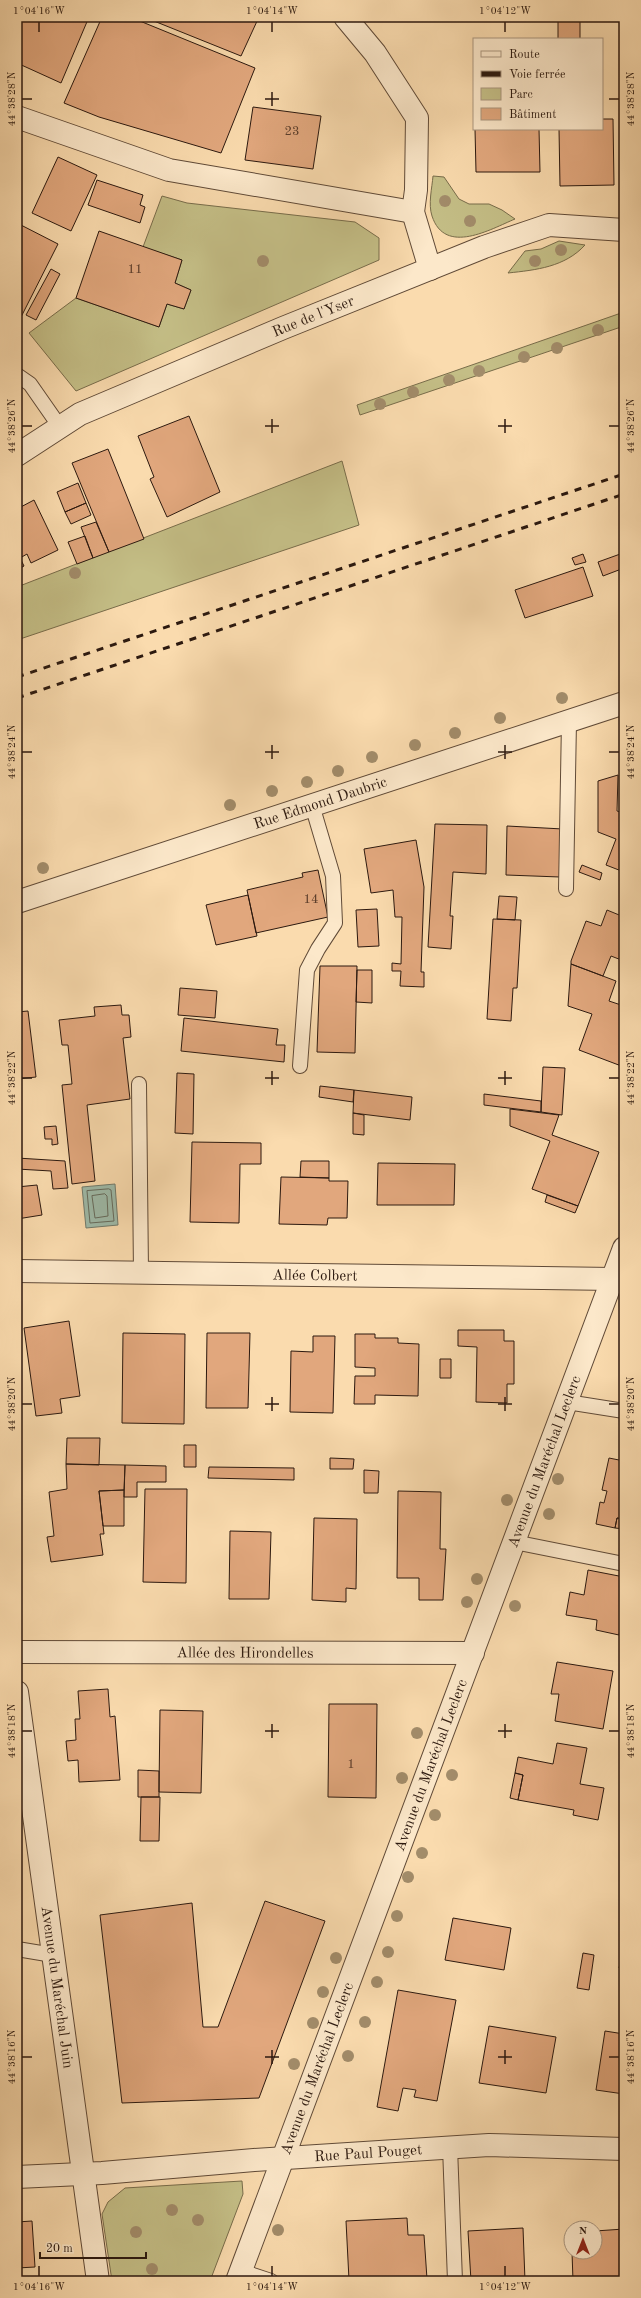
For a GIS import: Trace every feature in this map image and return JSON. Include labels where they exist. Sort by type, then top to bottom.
[{"type":"street","points":[[345,17],[375,54],[417,118],[416,190],[413,212],[430,269]]},
{"type":"street","points":[[17,117],[169,170],[413,212]]},
{"type":"street","name":"Rue de l'Yser","points":[[17,456],[80,414],[283,328],[484,247],[548,225],[624,230]]},
{"type":"street","name":"Rue Edmond Daubric","points":[[17,902],[624,703]]},
{"type":"street","name":"Avenue du Maréchal Leclerc","points":[[239,2276],[624,1248]]},
{"type":"street","name":"Allée Colbert","points":[[17,1270],[613,1279]]},
{"type":"street","name":"Allée des Hirondelles","points":[[17,1652],[473,1653]]},
{"type":"street","name":"Avenue du Maréchal Juin","points":[[17,1692],[98,2281]]},
{"type":"street","name":"Rue Paul Pouget","points":[[17,2177],[84,2174],[489,2145],[624,2149]]},
{"type":"lane","points":[[17,375],[30,384],[60,427]]},
{"type":"lane","points":[[566,889],[569,721]]},
{"type":"lane","points":[[300,1066],[307,970],[318,948],[335,923],[333,876],[312,805]]},
{"type":"lane","points":[[139,1084],[141,1272]]},
{"type":"lane","points":[[567,1402],[624,1411]]},
{"type":"lane","points":[[514,1542],[624,1564]]},
{"type":"lane","points":[[17,1949],[53,1955]]},
{"type":"lane","points":[[450,2147],[455,2281]]},
{"type":"lane","points":[[239,2276],[271,2281]]},
{"type":"green space","points":[[433,176],[444,177],[459,199],[469,204],[489,204],[502,210],[515,219],[482,233],[458,237],[447,235],[438,228],[432,216],[430,201]]},
{"type":"green space","points":[[162,196],[187,203],[355,222],[379,238],[379,260],[76,391],[29,333],[76,298],[159,327],[167,304],[184,309],[191,290],[175,283],[182,260],[143,247]]},
{"type":"green space","points":[[559,241],[585,245],[577,252],[559,263],[539,269],[508,273],[525,251],[541,249]]},
{"type":"green space","points":[[624,312],[624,326],[360,415],[357,405]]},
{"type":"green space","points":[[342,461],[359,525],[17,640],[17,587]]},
{"type":"green space","points":[[242,2181],[243,2194],[210,2281],[112,2281],[102,2214],[108,2202],[125,2188]]},
{"type":"water","points":[[115,1184],[118,1225],[86,1228],[82,1187]]},
{"type":"building","points":[[17,17],[89,17],[61,83],[17,63]]},
{"type":"building","points":[[102,17],[130,17],[255,68],[221,153],[99,117],[64,103]]},
{"type":"building","points":[[144,17],[253,17],[258,19],[241,56]]},
{"type":"building","points":[[558,17],[577,17],[577,19],[558,19]]},
{"type":"building","points":[[558,19],[580,19],[580,38],[558,38]]},
{"type":"building","points":[[253,107],[321,116],[313,169],[245,160]]},
{"type":"building","points":[[603,119],[613,119],[614,185],[560,186],[559,130],[603,130]]},
{"type":"building","points":[[475,130],[539,130],[540,172],[476,172]]},
{"type":"building","points":[[58,157],[97,175],[71,231],[32,213]]},
{"type":"building","points":[[97,180],[143,195],[140,205],[145,207],[140,223],[88,205]]},
{"type":"building","points":[[17,223],[58,244],[19,321],[17,320]]},
{"type":"building","points":[[99,231],[182,260],[175,283],[191,290],[184,309],[167,304],[159,327],[76,298]]},
{"type":"building","points":[[51,269],[60,274],[36,320],[26,315]]},
{"type":"building","points":[[189,416],[220,492],[167,517],[150,479],[154,477],[138,436]]},
{"type":"building","points":[[108,449],[144,539],[109,552],[72,463]]},
{"type":"building","points":[[78,483],[86,503],[65,512],[57,492]]},
{"type":"building","points":[[34,500],[58,550],[31,563],[27,554],[20,558],[24,566],[17,570],[17,509]]},
{"type":"building","points":[[86,503],[91,515],[71,524],[65,512]]},
{"type":"building","points":[[96,522],[109,552],[93,558],[81,527]]},
{"type":"building","points":[[85,536],[93,558],[77,564],[68,542]]},
{"type":"building","points":[[623,553],[624,568],[603,576],[598,562]]},
{"type":"building","points":[[583,554],[586,562],[575,565],[572,558]]},
{"type":"building","points":[[583,567],[593,596],[525,618],[515,590]]},
{"type":"building","points":[[618,775],[617,811],[624,813],[624,872],[606,865],[616,839],[598,832],[598,781]]},
{"type":"building","points":[[435,824],[487,825],[486,874],[453,872],[450,916],[453,916],[451,949],[428,947]]},
{"type":"building","points":[[507,826],[563,829],[560,877],[506,875]]},
{"type":"building","points":[[416,840],[424,887],[421,972],[424,972],[424,987],[400,986],[401,971],[392,971],[392,963],[401,964],[402,917],[395,917],[393,890],[371,893],[364,849]]},
{"type":"building","points":[[582,865],[602,873],[600,880],[579,872]]},
{"type":"building","points":[[318,870],[328,917],[256,933],[247,890],[303,877],[302,873]]},
{"type":"building","points":[[248,895],[257,936],[216,945],[206,905]]},
{"type":"building","points":[[499,896],[517,897],[515,920],[497,919]]},
{"type":"building","points":[[377,909],[379,946],[358,947],[356,910]]},
{"type":"building","points":[[607,910],[624,917],[624,961],[611,956],[603,976],[571,964],[571,961],[586,921],[601,926]]},
{"type":"building","points":[[493,919],[521,920],[517,988],[513,988],[511,1021],[487,1019]]},
{"type":"building","points":[[571,964],[616,981],[609,1001],[624,1006],[624,1067],[579,1050],[592,1014],[568,1006]]},
{"type":"building","points":[[320,966],[357,966],[355,1053],[317,1052]]},
{"type":"building","points":[[357,970],[372,970],[372,1003],[356,1002]]},
{"type":"building","points":[[180,988],[217,991],[215,1018],[178,1015]]},
{"type":"building","points":[[121,1005],[122,1015],[129,1015],[131,1037],[123,1038],[130,1099],[87,1105],[95,1181],[72,1184],[62,1085],[72,1084],[68,1045],[62,1045],[59,1020],[95,1016],[94,1007]]},
{"type":"building","points":[[28,1011],[36,1077],[17,1079],[17,1012]]},
{"type":"building","points":[[184,1018],[278,1029],[276,1045],[285,1045],[284,1062],[181,1051]]},
{"type":"building","points":[[543,1067],[565,1068],[562,1115],[541,1112]]},
{"type":"building","points":[[177,1073],[194,1074],[193,1134],[175,1133]]},
{"type":"building","points":[[320,1086],[354,1090],[353,1102],[319,1097]]},
{"type":"building","points":[[354,1090],[412,1097],[410,1120],[353,1113]]},
{"type":"building","points":[[484,1094],[541,1101],[541,1112],[484,1105]]},
{"type":"building","points":[[510,1109],[559,1115],[552,1135],[599,1152],[578,1206],[532,1189],[550,1141],[510,1126]]},
{"type":"building","points":[[353,1113],[364,1115],[364,1135],[353,1134]]},
{"type":"building","points":[[56,1126],[58,1144],[52,1145],[52,1139],[45,1139],[44,1127]]},
{"type":"building","points":[[192,1142],[261,1143],[261,1164],[240,1164],[239,1223],[190,1222]]},
{"type":"building","points":[[17,1158],[65,1161],[68,1188],[53,1189],[51,1171],[17,1169]]},
{"type":"building","points":[[301,1161],[329,1161],[329,1178],[300,1177]]},
{"type":"building","points":[[378,1163],[455,1164],[454,1205],[377,1205]]},
{"type":"building","points":[[281,1177],[329,1178],[329,1181],[348,1181],[347,1218],[328,1218],[327,1225],[279,1224]]},
{"type":"building","points":[[37,1185],[42,1215],[17,1219],[17,1187]]},
{"type":"building","points":[[547,1195],[578,1206],[575,1213],[545,1202]]},
{"type":"building","points":[[69,1321],[80,1396],[60,1399],[62,1413],[36,1416],[24,1328]]},
{"type":"building","points":[[458,1330],[504,1330],[504,1341],[514,1341],[514,1384],[507,1384],[507,1403],[476,1402],[477,1347],[458,1346]]},
{"type":"building","points":[[123,1333],[185,1334],[184,1424],[122,1423]]},
{"type":"building","points":[[207,1333],[250,1333],[248,1408],[206,1408]]},
{"type":"building","points":[[355,1334],[375,1334],[375,1338],[398,1338],[398,1343],[419,1344],[418,1396],[375,1395],[375,1404],[354,1404],[355,1376],[375,1376],[375,1368],[355,1367]]},
{"type":"building","points":[[313,1336],[335,1336],[333,1413],[290,1412],[291,1351],[313,1352]]},
{"type":"building","points":[[440,1359],[451,1359],[451,1378],[440,1378]]},
{"type":"building","points":[[67,1438],[100,1438],[99,1465],[66,1464]]},
{"type":"building","points":[[184,1445],[196,1445],[196,1467],[184,1467]]},
{"type":"building","points":[[330,1458],[354,1459],[353,1469],[330,1469]]},
{"type":"building","points":[[609,1458],[624,1461],[624,1519],[617,1518],[615,1528],[596,1524],[600,1502],[604,1503],[607,1491],[602,1490]]},
{"type":"building","points":[[66,1464],[125,1465],[124,1490],[99,1491],[104,1534],[100,1534],[103,1555],[51,1562],[47,1537],[54,1536],[49,1492],[67,1489]]},
{"type":"building","points":[[125,1465],[166,1466],[166,1482],[137,1482],[137,1497],[124,1497]]},
{"type":"building","points":[[209,1467],[294,1468],[294,1480],[208,1478]]},
{"type":"building","points":[[364,1470],[379,1471],[378,1493],[364,1493]]},
{"type":"building","points":[[145,1489],[187,1489],[186,1583],[143,1582]]},
{"type":"building","points":[[124,1490],[124,1526],[103,1526],[99,1491]]},
{"type":"building","points":[[398,1491],[441,1492],[440,1549],[446,1549],[443,1600],[419,1600],[419,1578],[397,1578]]},
{"type":"building","points":[[314,1518],[357,1519],[356,1589],[346,1588],[346,1602],[312,1600]]},
{"type":"building","points":[[617,1518],[624,1519],[624,1529],[615,1528]]},
{"type":"building","points":[[230,1531],[271,1532],[269,1599],[229,1599]]},
{"type":"building","points":[[588,1570],[624,1577],[624,1607],[619,1635],[596,1630],[597,1620],[566,1615],[570,1592],[584,1595]]},
{"type":"building","points":[[557,1662],[613,1671],[603,1729],[555,1721],[559,1694],[551,1694]]},
{"type":"building","points":[[108,1689],[110,1717],[115,1716],[120,1780],[79,1782],[78,1760],[68,1761],[66,1741],[76,1740],[75,1719],[80,1719],[78,1691]]},
{"type":"building","points":[[329,1704],[377,1704],[376,1798],[328,1797]]},
{"type":"building","points":[[160,1710],[203,1711],[201,1793],[159,1792]]},
{"type":"building","points":[[557,1743],[587,1748],[580,1784],[604,1788],[598,1820],[573,1815],[574,1810],[518,1800],[523,1775],[515,1773],[518,1757],[553,1764]]},
{"type":"building","points":[[138,1770],[159,1771],[159,1797],[138,1797]]},
{"type":"building","points":[[515,1773],[523,1775],[518,1800],[510,1798]]},
{"type":"building","points":[[141,1797],[160,1797],[159,1841],[140,1841]]},
{"type":"building","points":[[265,1901],[325,1921],[259,2098],[122,2103],[100,1915],[192,1903],[203,2027],[218,2027]]},
{"type":"building","points":[[453,1918],[511,1928],[504,1970],[445,1960]]},
{"type":"building","points":[[623,1948],[624,1968],[619,1968]]},
{"type":"building","points":[[583,1953],[594,1955],[589,1990],[577,1988]]},
{"type":"building","points":[[398,1990],[456,2000],[437,2101],[414,2097],[416,2090],[403,2088],[398,2111],[377,2107]]},
{"type":"building","points":[[489,2026],[556,2037],[546,2093],[479,2083]]},
{"type":"building","points":[[605,2031],[624,2034],[624,2094],[596,2090]]},
{"type":"building","points":[[407,2218],[408,2235],[424,2235],[427,2279],[349,2280],[346,2221]]},
{"type":"building","points":[[32,2221],[35,2267],[17,2268],[17,2222]]},
{"type":"building","points":[[523,2228],[525,2281],[471,2281],[468,2231]]},
{"type":"building","points":[[624,2229],[624,2281],[573,2281],[572,2260],[603,2260],[603,2230]]},
{"type":"railway","points":[[17,677],[624,474]]},
{"type":"railway","points":[[17,698],[624,494]]}]
